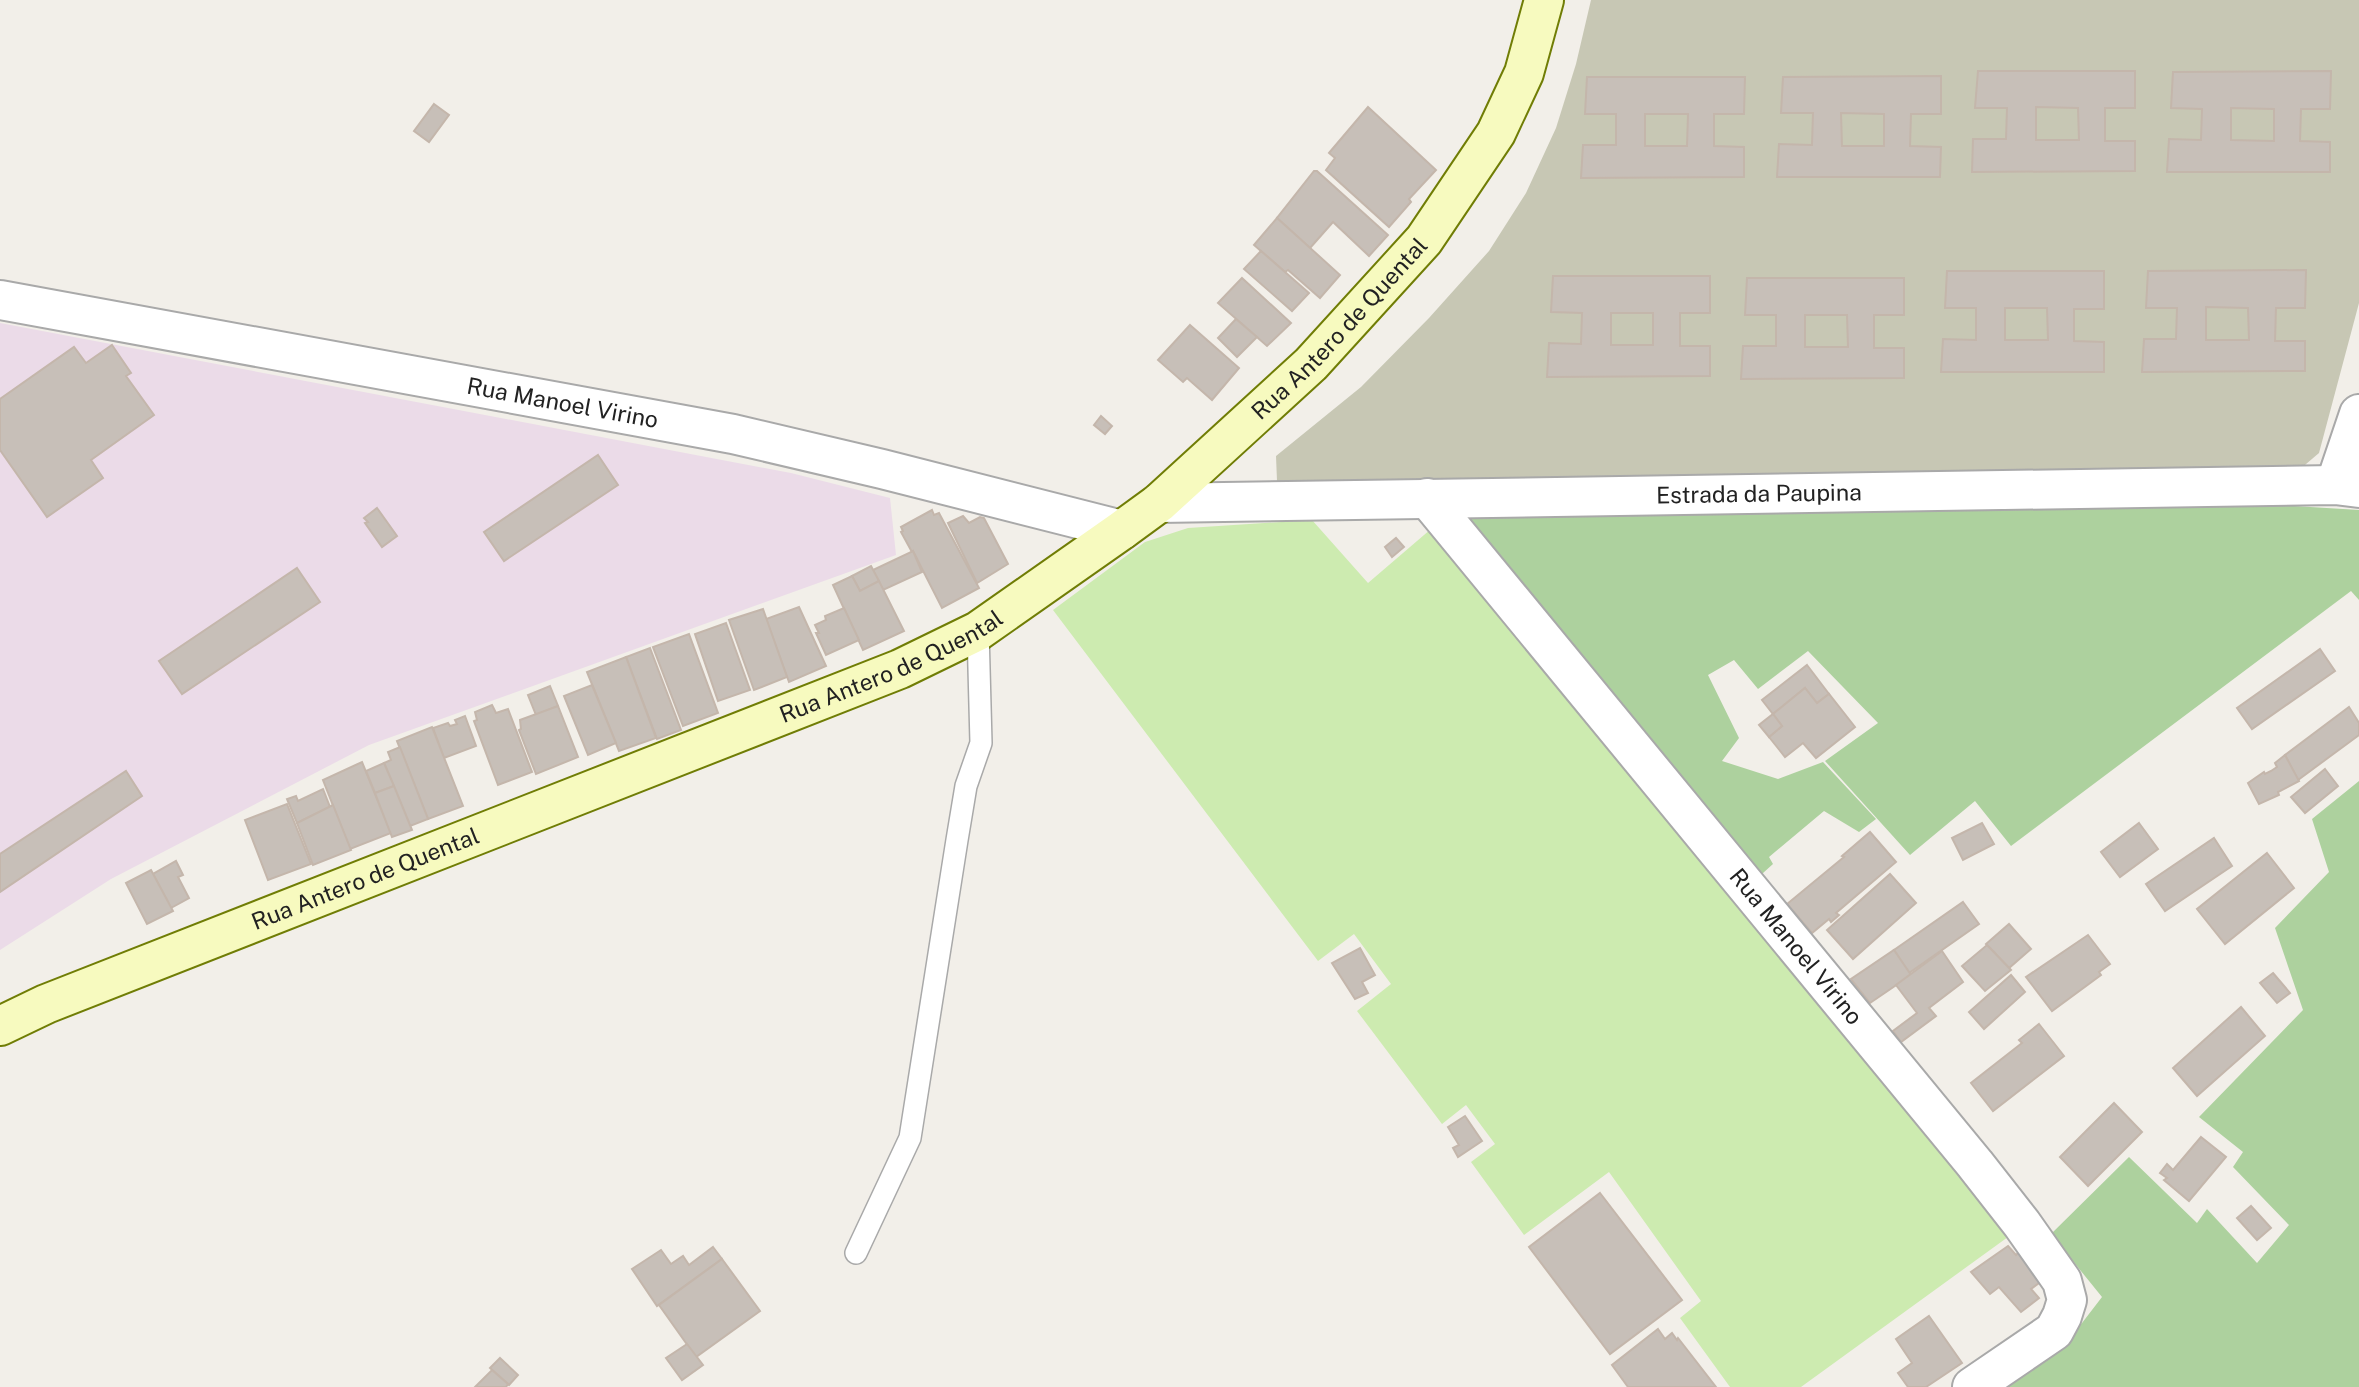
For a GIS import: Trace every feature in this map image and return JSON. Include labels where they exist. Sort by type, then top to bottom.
[{"type":"street","name":"Rua Antero de Quental","points":[[0,1026],[46,1004],[900,669],[978,631],[1158,503],[1311,364],[1424,240],[1496,133],[1524,73],[1544,0]]},
{"type":"street","name":"Rua Manoel Virino","points":[[0,300],[733,434],[1122,530]]},
{"type":"street","points":[[2347,486],[2359,414]]},
{"type":"street","name":"Estrada da Paupina","points":[[1158,503],[2347,486]]},
{"type":"street","name":"Rua Manoel Virino","points":[[1427,498],[1975,1164],[2062,1281],[2067,1300],[2063,1316],[2054,1331],[1972,1387]]},
{"type":"lane","points":[[856,1253],[910,1138],[957,840],[967,786],[981,743],[978,631]]},
{"type":"shaded area","points":[[1591,0],[2359,0],[2359,303],[2319,453],[2299,470],[1277,481],[1276,456],[1361,387],[1429,318],[1489,251],[1526,193],[1556,128],[1576,64]]},
{"type":"shaded area","points":[[0,323],[791,473],[890,498],[896,555],[369,745],[111,879],[0,950]]},
{"type":"green space","points":[[2200,500],[2359,510],[2359,600],[2351,591],[2011,846],[1975,801],[1910,855],[1825,761],[1878,723],[1808,651],[1758,689],[1734,660],[1708,675],[1739,738],[1722,761],[1778,779],[1823,762],[1876,819],[1859,832],[1824,811],[1769,857],[1773,864],[1753,882],[1446,506]]},
{"type":"green space","points":[[1312,520],[1368,583],[1438,523],[2019,1229],[1801,1387],[1730,1387],[1680,1318],[1701,1301],[1609,1172],[1524,1235],[1471,1162],[1495,1144],[1466,1105],[1442,1124],[1357,1011],[1391,984],[1354,934],[1318,961],[1053,610],[1145,542],[1188,528]]},
{"type":"green space","points":[[2359,781],[2359,1387],[1998,1387],[2082,1323],[2102,1297],[2051,1234],[2129,1157],[2197,1223],[2207,1209],[2257,1263],[2289,1225],[2233,1167],[2243,1152],[2199,1117],[2303,1010],[2275,928],[2329,872],[2312,819]]},
{"type":"building","points":[[1978,71],[2135,71],[2135,108],[2105,108],[2105,141],[2135,141],[2135,171],[1972,172],[1973,139],[2006,139],[2007,108],[1975,108]],"holes":[[[2036,107],[2078,108],[2079,140],[2036,140]]]},
{"type":"building","points":[[2331,71],[2330,109],[2301,109],[2300,141],[2330,142],[2330,172],[2167,172],[2169,139],[2201,140],[2202,109],[2171,108],[2173,72]],"holes":[[[2231,108],[2274,109],[2274,141],[2231,140]]]},
{"type":"building","points":[[1941,76],[1941,114],[1911,114],[1910,146],[1941,147],[1940,177],[1777,177],[1779,144],[1812,145],[1813,113],[1781,113],[1783,77]],"holes":[[[1841,113],[1884,114],[1884,146],[1842,146]]]},
{"type":"building","points":[[1587,77],[1745,77],[1744,114],[1714,114],[1714,146],[1744,147],[1744,177],[1581,178],[1583,145],[1616,145],[1616,114],[1585,114]],"holes":[[[1645,114],[1688,114],[1687,146],[1645,146]]]},
{"type":"building","points":[[434,104],[449,115],[429,142],[414,131]]},
{"type":"building","points":[[1368,107],[1436,170],[1409,199],[1411,202],[1389,227],[1326,170],[1335,158],[1329,153]]},
{"type":"building","points":[[1314,171],[1388,235],[1369,256],[1333,222],[1310,248],[1277,218]]},
{"type":"building","points":[[1277,218],[1340,275],[1320,298],[1254,245]]},
{"type":"building","points":[[1261,251],[1309,293],[1292,311],[1244,269]]},
{"type":"building","points":[[2306,270],[2305,308],[2276,308],[2275,341],[2305,341],[2305,371],[2142,372],[2144,339],[2176,339],[2177,308],[2146,308],[2148,271]],"holes":[[[2206,307],[2248,308],[2249,340],[2206,340]]]},
{"type":"building","points":[[1947,271],[2104,271],[2104,309],[2074,309],[2074,341],[2104,342],[2104,372],[1941,372],[1943,339],[1976,340],[1976,308],[1945,308]],"holes":[[[2005,308],[2047,308],[2048,340],[2005,340]]]},
{"type":"building","points":[[1553,276],[1710,276],[1710,313],[1680,313],[1680,346],[1710,346],[1710,376],[1547,377],[1549,343],[1581,344],[1582,313],[1551,312]],"holes":[[[1611,313],[1653,313],[1653,345],[1611,345]]]},
{"type":"building","points":[[1242,278],[1291,323],[1267,346],[1218,303]]},
{"type":"building","points":[[1747,278],[1904,278],[1904,315],[1874,315],[1874,348],[1904,348],[1904,378],[1741,379],[1743,346],[1776,346],[1776,315],[1745,315]],"holes":[[[1805,315],[1847,315],[1848,347],[1805,347]]]},
{"type":"building","points":[[1236,319],[1257,337],[1237,357],[1218,338]]},
{"type":"building","points":[[1190,325],[1239,368],[1212,400],[1187,378],[1183,382],[1158,360]]},
{"type":"building","points":[[112,345],[131,373],[126,376],[154,415],[91,460],[103,478],[47,517],[0,450],[0,399],[74,347],[86,363]]},
{"type":"building","points":[[1101,416],[1112,426],[1105,434],[1094,425]]},
{"type":"building","points":[[598,455],[618,485],[504,561],[484,532]]},
{"type":"building","points":[[377,508],[397,536],[382,547],[364,518]]},
{"type":"building","points":[[932,510],[934,515],[939,513],[979,588],[942,608],[901,532],[901,527]]},
{"type":"building","points":[[963,516],[969,523],[980,517],[984,518],[1008,564],[977,583],[948,523]]},
{"type":"building","points":[[1396,538],[1404,547],[1392,557],[1385,547]]},
{"type":"building","points":[[913,551],[922,572],[883,590],[873,570]]},
{"type":"building","points":[[871,566],[879,581],[860,591],[852,576]]},
{"type":"building","points":[[297,568],[320,602],[182,694],[159,661]]},
{"type":"building","points":[[852,576],[860,591],[879,581],[904,631],[863,650],[833,585]]},
{"type":"building","points":[[799,607],[826,666],[789,682],[766,619]]},
{"type":"building","points":[[844,608],[859,640],[826,655],[815,625],[826,620],[825,616]]},
{"type":"building","points":[[763,609],[787,677],[754,690],[729,620]]},
{"type":"building","points":[[726,623],[750,690],[718,701],[695,634]]},
{"type":"building","points":[[689,634],[718,713],[683,726],[653,647]]},
{"type":"building","points":[[650,648],[681,730],[657,739],[626,657]]},
{"type":"building","points":[[2320,649],[2335,671],[2252,729],[2237,708]]},
{"type":"building","points":[[626,657],[656,738],[619,751],[587,672]]},
{"type":"building","points":[[1807,665],[1829,694],[1817,703],[1805,688],[1773,714],[1762,700]]},
{"type":"building","points":[[592,685],[616,743],[588,755],[564,696]]},
{"type":"building","points":[[550,686],[558,706],[536,715],[528,695]]},
{"type":"building","points":[[1805,688],[1817,703],[1829,694],[1855,727],[1816,758],[1803,743],[1785,757],[1769,737],[1782,726],[1773,714]]},
{"type":"building","points":[[492,705],[496,713],[508,709],[532,772],[498,785],[474,721],[477,720],[475,712]]},
{"type":"building","points":[[558,706],[578,757],[536,774],[519,730],[520,720]]},
{"type":"building","points":[[2349,707],[2359,723],[2359,735],[2298,780],[2285,755]]},
{"type":"building","points":[[1773,714],[1782,726],[1769,737],[1759,725]]},
{"type":"building","points":[[465,716],[476,746],[444,758],[433,728],[448,723],[450,726],[457,724],[455,720]]},
{"type":"building","points":[[432,727],[463,806],[428,819],[397,741]]},
{"type":"building","points":[[400,747],[428,819],[410,826],[384,763],[391,760],[388,752]]},
{"type":"building","points":[[2285,755],[2299,781],[2278,792],[2279,795],[2259,804],[2248,783],[2277,767],[2275,763]]},
{"type":"building","points":[[362,762],[391,833],[350,849],[323,780]]},
{"type":"building","points":[[384,763],[394,786],[375,793],[366,771]]},
{"type":"building","points":[[2325,769],[2338,786],[2305,813],[2291,797]]},
{"type":"building","points":[[126,771],[142,796],[0,892],[0,854]]},
{"type":"building","points":[[394,786],[412,830],[392,837],[375,793]]},
{"type":"building","points":[[323,789],[330,807],[297,823],[287,799],[296,796],[298,801]]},
{"type":"building","points":[[287,804],[311,864],[268,880],[245,820]]},
{"type":"building","points":[[333,805],[351,850],[313,865],[297,823]]},
{"type":"building","points":[[1982,823],[1994,844],[1963,860],[1952,838]]},
{"type":"building","points":[[2139,823],[2158,849],[2120,877],[2101,852]]},
{"type":"building","points":[[1870,832],[1896,862],[1836,913],[1839,915],[1831,922],[1829,919],[1812,933],[1787,904]]},
{"type":"building","points":[[2214,838],[2232,866],[2165,911],[2146,884]]},
{"type":"building","points":[[2267,853],[2294,888],[2225,944],[2197,909]]},
{"type":"building","points":[[176,861],[183,875],[178,877],[189,898],[171,908],[153,874]]},
{"type":"building","points":[[151,870],[173,911],[147,924],[126,883]]},
{"type":"building","points":[[1890,874],[1916,903],[1853,959],[1827,930]]},
{"type":"building","points":[[1963,902],[1979,924],[1909,973],[1894,950]]},
{"type":"building","points":[[2009,924],[2031,949],[2009,968],[1986,944]]},
{"type":"building","points":[[2088,935],[2110,964],[2099,972],[2101,975],[2052,1011],[2026,977]]},
{"type":"building","points":[[1987,945],[2011,970],[1985,991],[1962,966]]},
{"type":"building","points":[[1360,948],[1375,975],[1362,982],[1368,993],[1355,999],[1332,963]]},
{"type":"building","points":[[1894,950],[1911,975],[1870,1003],[1851,979]]},
{"type":"building","points":[[1942,951],[1963,982],[1929,1008],[1936,1016],[1901,1042],[1893,1031],[1917,1013],[1896,985]]},
{"type":"building","points":[[2273,973],[2290,993],[2277,1003],[2260,983]]},
{"type":"building","points":[[2011,975],[2025,992],[1984,1029],[1969,1012]]},
{"type":"building","points":[[2241,1007],[2265,1036],[2197,1096],[2173,1068]]},
{"type":"building","points":[[2039,1024],[2064,1056],[1993,1111],[1971,1083],[2022,1043],[2019,1040]]},
{"type":"building","points":[[2114,1103],[2142,1132],[2088,1186],[2060,1157]]},
{"type":"building","points":[[1465,1116],[1482,1141],[1458,1157],[1453,1148],[1459,1145],[1448,1127]]},
{"type":"building","points":[[2201,1137],[2226,1157],[2189,1201],[2164,1180],[2167,1178],[2160,1173],[2167,1164],[2173,1170]]},
{"type":"building","points":[[1600,1193],[1682,1300],[1610,1354],[1529,1247]]},
{"type":"building","points":[[2251,1206],[2271,1228],[2257,1240],[2237,1218]]},
{"type":"building","points":[[2008,1246],[2016,1255],[2020,1251],[2043,1280],[2031,1289],[2039,1298],[2021,1312],[1999,1287],[1990,1294],[1971,1272]]},
{"type":"building","points":[[713,1247],[722,1259],[657,1306],[632,1269],[661,1250],[671,1264],[683,1256],[689,1265]]},
{"type":"building","points":[[722,1259],[760,1311],[696,1357],[659,1305]]},
{"type":"building","points":[[1929,1316],[1962,1363],[1926,1387],[1908,1387],[1898,1373],[1912,1363],[1896,1339]]},
{"type":"building","points":[[1658,1329],[1665,1339],[1672,1333],[1677,1340],[1678,1338],[1716,1387],[1628,1387],[1612,1365]]},
{"type":"building","points":[[687,1344],[703,1365],[682,1380],[666,1358]]},
{"type":"building","points":[[500,1358],[518,1375],[509,1385],[490,1368]]},
{"type":"building","points":[[492,1370],[508,1384],[506,1387],[475,1387]]}]
